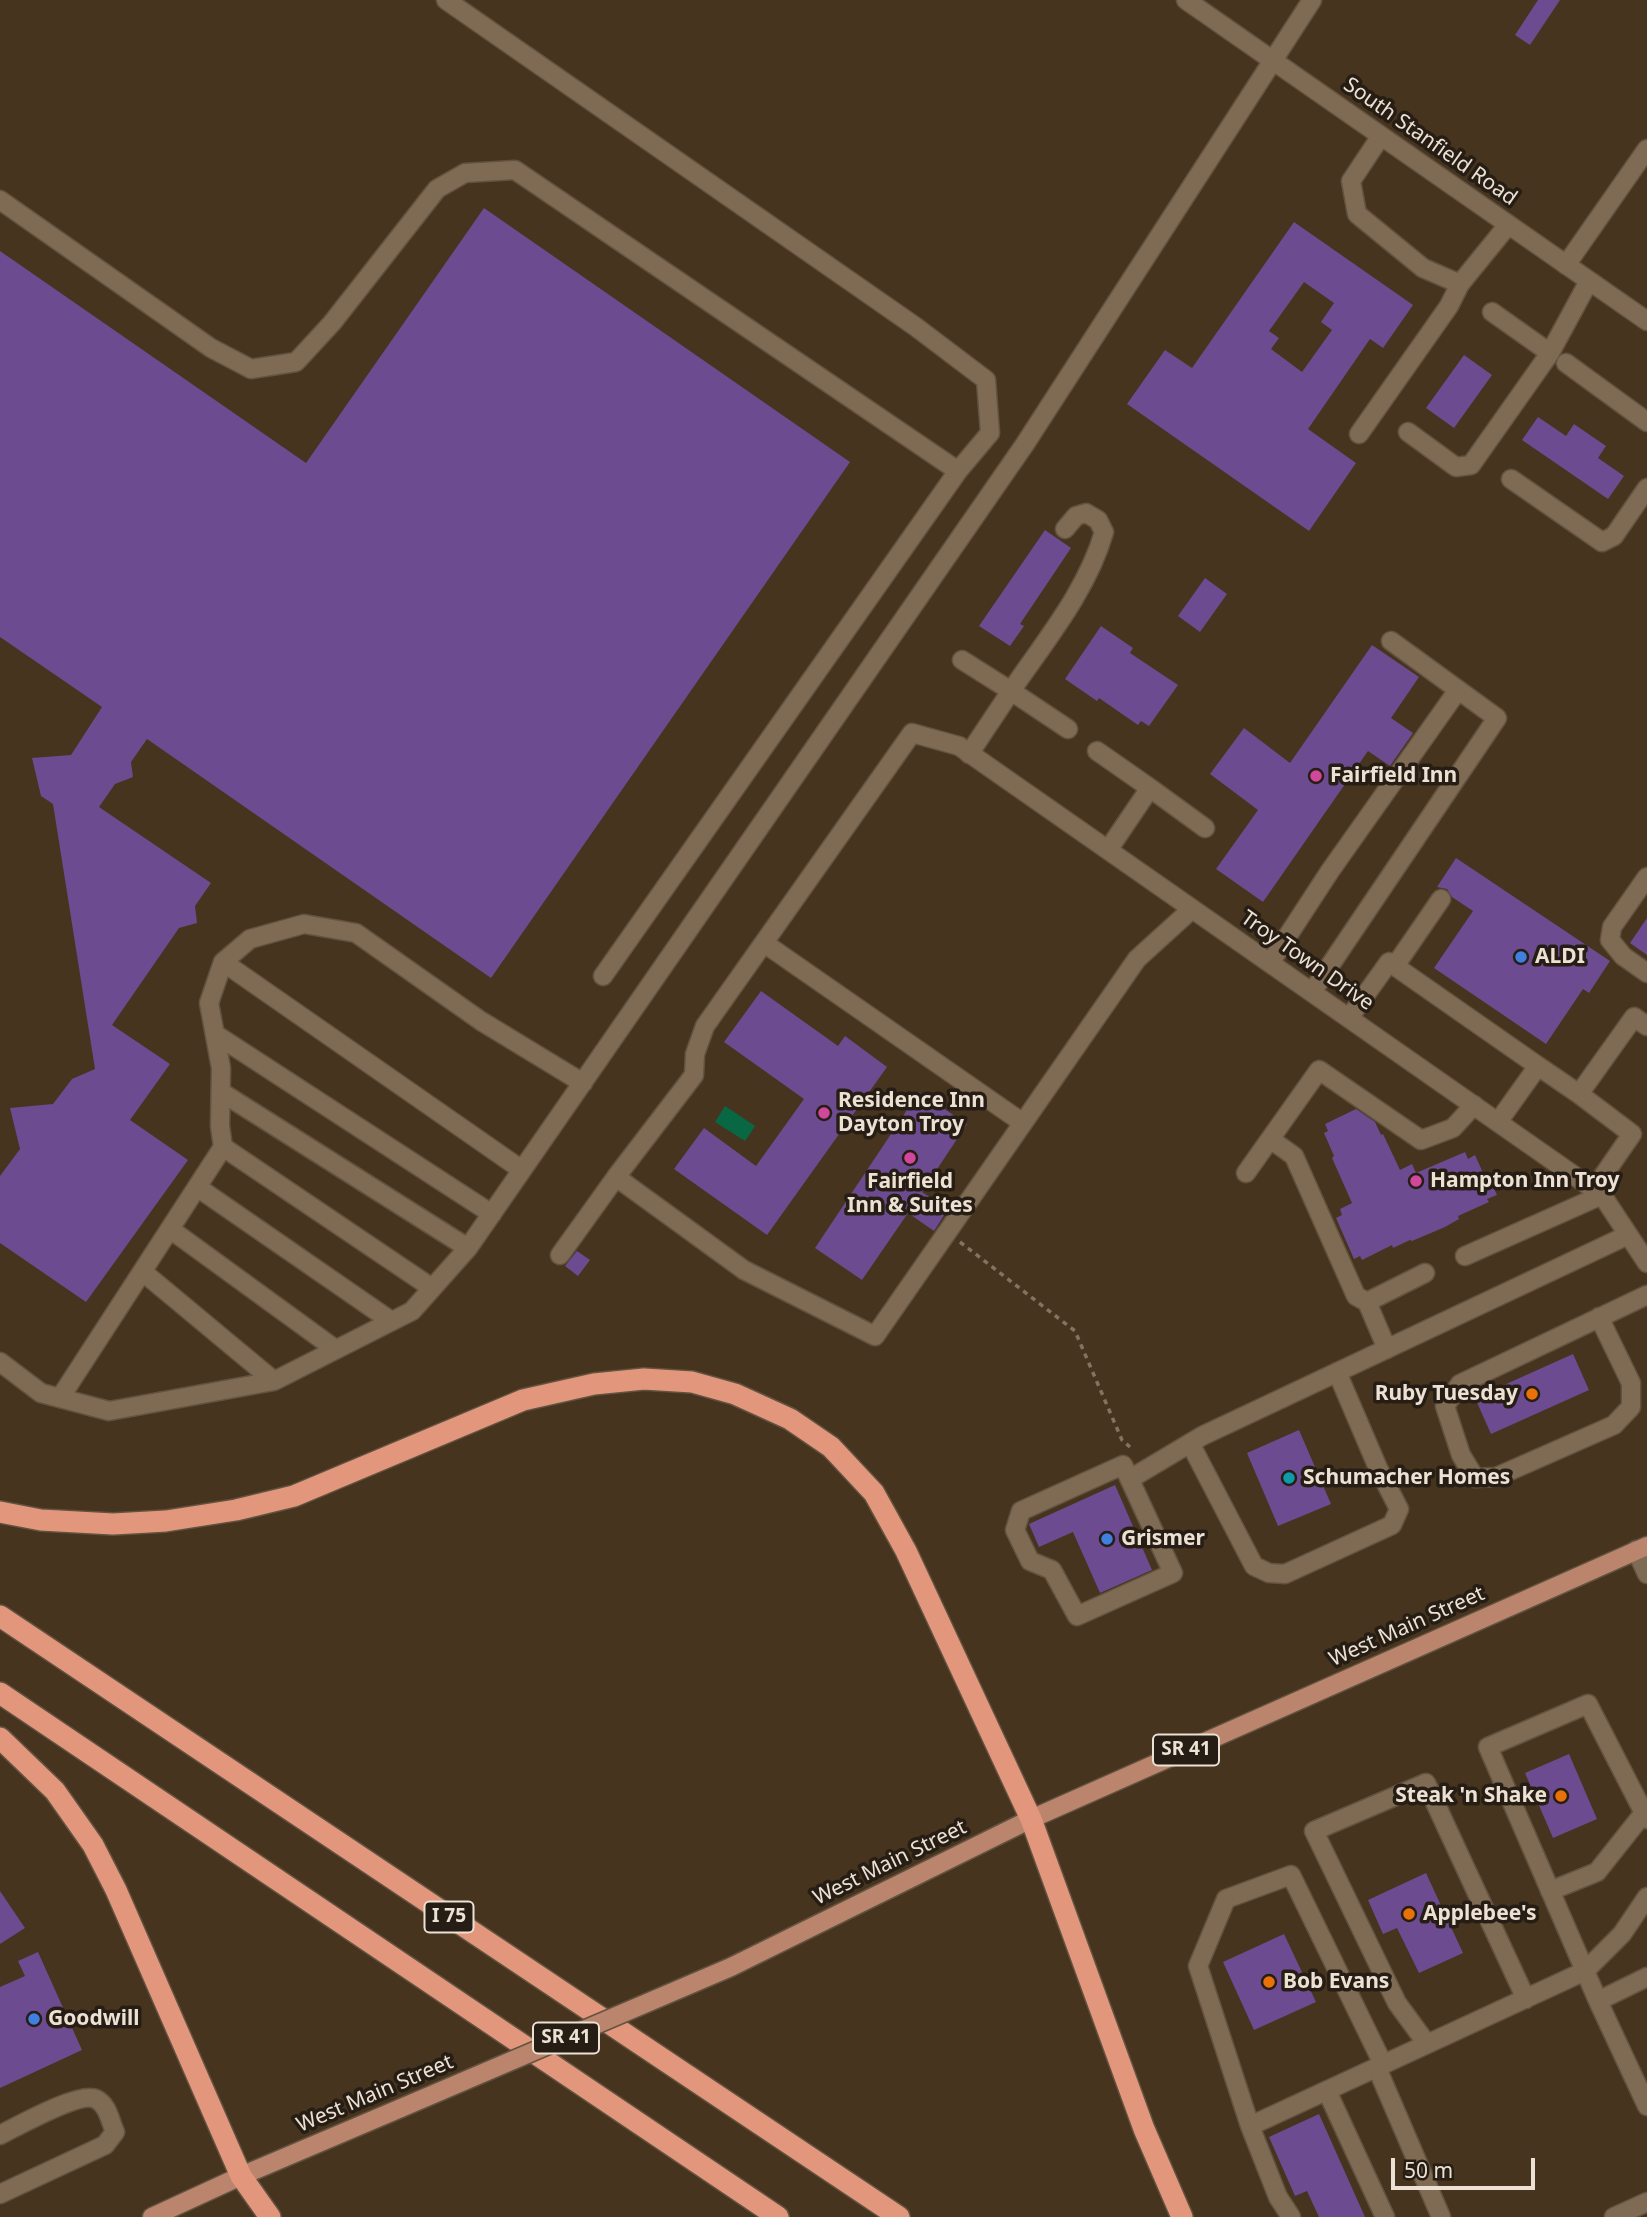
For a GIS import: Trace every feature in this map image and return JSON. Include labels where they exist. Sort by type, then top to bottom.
[{"type":"highway","points":[[0,1512],[41,1520],[113,1524],[166,1521],[236,1510],[294,1496],[523,1400],[594,1384],[644,1379],[692,1382],[735,1394],[790,1419],[831,1447],[874,1493],[906,1551],[1031,1819],[1144,2129],[1182,2217]]},
{"type":"highway","name":"I 75","points":[[0,1616],[898,2217]]},
{"type":"highway","points":[[0,1693],[778,2217]]},
{"type":"highway","points":[[0,1738],[55,1791],[93,1845],[116,1890],[241,2176],[270,2217]]},
{"type":"main road","name":"West Main Street","points":[[152,2217],[241,2176],[731,1967],[1031,1819],[1642,1548]]},
{"type":"street","points":[[446,0],[904,319],[986,380],[990,433],[958,471],[603,976]]},
{"type":"street","name":"South Stanfield Road","points":[[1186,0],[1647,321]]},
{"type":"street","points":[[0,1362],[41,1393],[110,1411],[274,1381],[412,1311],[468,1248],[1025,444],[1312,0]]},
{"type":"street","points":[[1381,136],[1351,181],[1357,214],[1423,268],[1460,284]]},
{"type":"street","points":[[1566,265],[1647,149]]},
{"type":"street","points":[[0,200],[211,348],[251,369],[296,362],[332,323],[437,189],[465,173],[515,170],[958,471]]},
{"type":"street","points":[[1359,435],[1449,306],[1460,284],[1508,225]]},
{"type":"street","points":[[1408,432],[1456,467],[1471,464],[1550,353],[1589,281]]},
{"type":"street","points":[[1492,312],[1550,353]]},
{"type":"street","points":[[1566,363],[1647,422]]},
{"type":"street","points":[[1511,479],[1602,542],[1614,536],[1647,488]]},
{"type":"street","points":[[970,754],[1086,577],[1098,552],[1104,532],[1098,520],[1086,513],[1076,516],[1065,529]]},
{"type":"street","points":[[1311,992],[1497,718],[1391,641]]},
{"type":"street","points":[[962,660],[1068,729]]},
{"type":"street","points":[[1270,963],[1345,849],[1458,690]]},
{"type":"street","name":"Troy Town Drive","points":[[764,943],[912,733],[959,747],[1598,1192],[1647,1264]]},
{"type":"street","points":[[1097,751],[1205,828]]},
{"type":"street","points":[[1108,850],[1150,788]]},
{"type":"street","points":[[1647,877],[1612,927],[1610,940],[1623,956],[1647,973]]},
{"type":"street","points":[[1395,966],[1441,899]]},
{"type":"street","points":[[615,1177],[744,1270],[875,1336],[1137,959],[1192,909]]},
{"type":"street","points":[[60,1398],[223,1147],[220,1126],[221,1068],[209,1003],[223,962],[250,939],[303,924],[356,933],[481,1021],[583,1083]]},
{"type":"street","points":[[560,1255],[615,1177],[694,1075],[695,1054],[705,1026],[764,943],[1023,1123]]},
{"type":"street","points":[[223,962],[522,1170]]},
{"type":"street","points":[[1349,1018],[1389,962],[1579,1094],[1640,1140],[1598,1192],[1465,1256]]},
{"type":"street","points":[[1579,1094],[1634,1017],[1647,1026]]},
{"type":"street","points":[[215,1034],[492,1214]]},
{"type":"street","points":[[1498,1122],[1538,1066]]},
{"type":"street","points":[[1246,1173],[1319,1070],[1421,1140],[1453,1128],[1474,1105]]},
{"type":"street","points":[[220,1092],[468,1248]]},
{"type":"street","points":[[1270,1139],[1294,1156],[1356,1296],[1367,1302],[1387,1349]]},
{"type":"street","points":[[223,1147],[432,1288]]},
{"type":"street","points":[[197,1187],[391,1321]]},
{"type":"street","points":[[170,1229],[335,1349]]},
{"type":"street","points":[[1130,1479],[1190,1443],[1628,1235]]},
{"type":"street","points":[[143,1272],[274,1381]]},
{"type":"street","points":[[1367,1302],[1425,1273]]},
{"type":"street","points":[[1600,1317],[1631,1383],[1631,1408],[1614,1425],[1496,1477],[1475,1478],[1461,1455],[1445,1406],[1460,1384],[1600,1317],[1647,1295]]},
{"type":"street","points":[[1190,1443],[1254,1566],[1269,1573],[1285,1574],[1392,1525],[1399,1509],[1378,1468],[1337,1372]]},
{"type":"street","points":[[1123,1465],[1130,1479],[1173,1573],[1077,1616],[1052,1570],[1030,1561],[1015,1530],[1021,1511],[1123,1465]]},
{"type":"street","points":[[1642,1548],[1647,1574]]},
{"type":"street","points":[[1550,1891],[1597,1872],[1645,1816],[1588,1704],[1488,1747],[1550,1891],[1598,2001],[1647,2106]]},
{"type":"street","points":[[1427,2044],[1397,2003],[1314,1831],[1426,1783],[1525,1998]]},
{"type":"street","points":[[1291,2217],[1278,2197],[1251,2126],[1198,1966],[1226,1899],[1291,1875],[1380,2066],[1441,2217]]},
{"type":"street","points":[[1251,2126],[1585,1971],[1622,1934],[1647,1897]]},
{"type":"street","points":[[1598,2001],[1647,1978]]},
{"type":"street","points":[[1327,2091],[1385,2217]]},
{"type":"street","points":[[0,2135],[78,2098],[94,2098],[104,2105],[115,2132],[105,2145],[0,2194]]},
{"type":"street","points":[[1614,2217],[1647,2202]]},
{"type":"path","points":[[947,1232],[1075,1331],[1122,1440],[1131,1448]]},
{"type":"green space","points":[[725,1106],[755,1126],[745,1141],[715,1122]]},
{"type":"building","points":[[1538,0],[1560,0],[1530,45],[1515,35]]},
{"type":"building","points":[[484,208],[850,462],[491,978],[147,739],[131,762],[133,777],[115,784],[99,807],[211,883],[195,906],[197,923],[179,928],[112,1025],[170,1064],[130,1120],[188,1160],[86,1302],[0,1243],[0,1176],[20,1149],[10,1108],[53,1104],[72,1079],[95,1069],[53,804],[41,796],[32,758],[71,755],[102,707],[0,637],[0,251],[306,463]]},
{"type":"building","points":[[1294,222],[1413,305],[1383,348],[1370,339],[1308,429],[1356,463],[1309,531],[1127,404],[1165,350],[1192,368]],"holes":[[[1304,282],[1334,303],[1321,322],[1332,330],[1302,372],[1271,349],[1279,338],[1269,331]]]},
{"type":"building","points":[[1464,355],[1492,375],[1454,428],[1426,408]]},
{"type":"building","points":[[1538,417],[1566,436],[1574,424],[1606,446],[1598,458],[1624,476],[1608,499],[1522,440]]},
{"type":"building","points":[[1045,530],[1071,548],[1020,624],[1024,626],[1010,646],[979,626]]},
{"type":"building","points":[[1205,578],[1227,594],[1200,632],[1178,616]]},
{"type":"building","points":[[1101,626],[1133,648],[1130,653],[1178,685],[1149,726],[1141,721],[1138,725],[1065,679]]},
{"type":"building","name":"Fairfield Inn","points":[[1372,645],[1419,677],[1391,718],[1413,733],[1390,766],[1368,751],[1263,902],[1216,869],[1258,810],[1210,774],[1244,728],[1290,763]]},
{"type":"building","points":[[1456,858],[1610,961],[1589,993],[1583,989],[1546,1044],[1434,968],[1473,911],[1452,897],[1447,889],[1437,887]]},
{"type":"building","points":[[1647,918],[1647,955],[1630,943]]},
{"type":"building","name":"Residence Inn Dayton Troy","points":[[761,991],[838,1046],[845,1036],[887,1067],[767,1235],[674,1169],[704,1128],[756,1166],[804,1099],[724,1042]]},
{"type":"building","name":"Fairfield Inn & Suites","points":[[919,1092],[967,1124],[922,1192],[948,1209],[934,1231],[908,1213],[862,1280],[815,1248]]},
{"type":"building","name":"Hampton Inn Troy","points":[[1356,1109],[1375,1122],[1400,1170],[1412,1164],[1416,1173],[1465,1152],[1468,1159],[1475,1155],[1497,1195],[1487,1199],[1489,1202],[1458,1216],[1459,1219],[1445,1227],[1393,1248],[1392,1245],[1362,1260],[1360,1256],[1354,1259],[1336,1218],[1342,1215],[1340,1209],[1352,1203],[1324,1133],[1328,1131],[1325,1124]]},
{"type":"building","points":[[577,1251],[590,1260],[578,1276],[565,1266]]},
{"type":"building","name":"Ruby Tuesday","points":[[1573,1354],[1589,1390],[1491,1434],[1475,1398]]},
{"type":"building","name":"Schumacher Homes","points":[[1299,1430],[1331,1504],[1278,1526],[1247,1453]]},
{"type":"building","name":"Grismer","points":[[1115,1485],[1152,1570],[1100,1593],[1073,1532],[1039,1547],[1029,1524]]},
{"type":"building","name":"Steak 'n Shake","points":[[1569,1754],[1597,1819],[1553,1838],[1525,1773]]},
{"type":"building","name":"Applebee's","points":[[1426,1873],[1463,1953],[1419,1973],[1397,1928],[1383,1934],[1368,1900]]},
{"type":"building","points":[[0,1891],[25,1928],[0,1944]]},
{"type":"building","name":"Bob Evans","points":[[1284,1934],[1316,2002],[1254,2030],[1223,1962]]},
{"type":"building","name":"Goodwill","points":[[38,1952],[82,2050],[0,2088],[0,1987],[25,1976],[18,1961]]},
{"type":"building","points":[[1319,2114],[1365,2217],[1319,2217],[1307,2191],[1295,2196],[1269,2137]]},
{"type":"place","name":"Fairfield Inn","points":[[1316,776]]},
{"type":"place","name":"ALDI","points":[[1521,957]]},
{"type":"place","name":"Residence Inn Dayton Troy","points":[[824,1113]]},
{"type":"place","name":"Fairfield Inn & Suites","points":[[910,1158]]},
{"type":"place","name":"Hampton Inn Troy","points":[[1416,1181]]},
{"type":"place","name":"Ruby Tuesday","points":[[1532,1394]]},
{"type":"place","name":"Schumacher Homes","points":[[1289,1478]]},
{"type":"place","name":"Grismer","points":[[1107,1539]]},
{"type":"place","name":"Steak 'n Shake","points":[[1561,1796]]},
{"type":"place","name":"Applebee's","points":[[1409,1914]]},
{"type":"place","name":"Bob Evans","points":[[1269,1982]]},
{"type":"place","name":"Goodwill","points":[[34,2019]]}]
